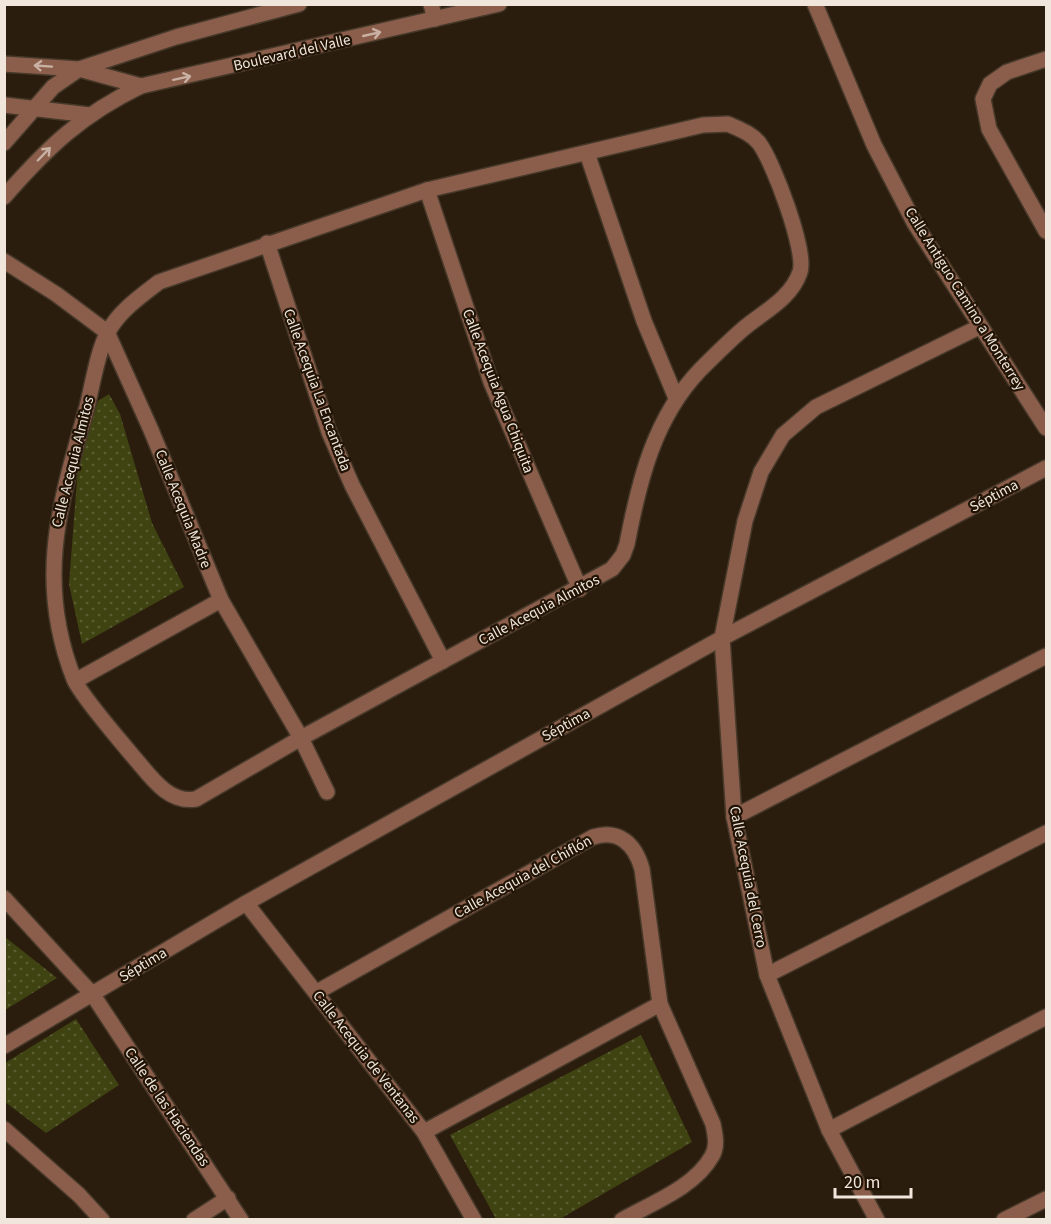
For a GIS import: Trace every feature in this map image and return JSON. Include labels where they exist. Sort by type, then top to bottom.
[{"type":"street","points":[[4,143],[32,108],[53,87],[79,69],[260,9],[299,4]]},
{"type":"street","name":"Boulevard del Valle","points":[[4,197],[68,129],[112,100],[141,86],[433,12],[499,4]]},
{"type":"street","name":"Calle Antiguo Camino a Monterrey","points":[[814,4],[874,145],[915,224],[979,327],[1047,428]]},
{"type":"street","points":[[1047,59],[1007,72],[990,84],[983,99],[989,129],[1047,231]]},
{"type":"street","points":[[4,64],[79,69],[141,86]]},
{"type":"street","points":[[4,105],[90,115]]},
{"type":"street","name":"Calle Acequia Almitos","points":[[728,124],[748,134],[759,144],[782,194],[802,257],[801,271],[792,287],[773,308],[722,348],[676,398],[644,467],[623,555],[612,569],[580,588],[301,738],[196,799],[186,801],[165,791],[146,771],[75,681],[59,624],[53,579],[55,534],[65,487],[107,332],[133,301],[159,282],[267,243],[427,190],[587,153],[703,125],[728,124]]},
{"type":"street","points":[[587,153],[644,321],[676,398]]},
{"type":"street","name":"Calle Acequia Agua Chiquita","points":[[427,190],[491,382],[580,588]]},
{"type":"street","name":"Calle Acequia La Encantada","points":[[267,243],[329,432],[352,485],[443,661]]},
{"type":"street","name":"Calle Acequia Madre","points":[[4,261],[56,294],[107,332],[151,430],[221,600],[301,738],[327,792]]},
{"type":"street","name":"Calle Acequia del Cerro","points":[[877,1220],[830,1131],[767,975],[734,817],[722,638],[745,520],[761,472],[772,450],[799,419],[837,397],[979,327]]},
{"type":"street","name":"Séptima","points":[[4,1046],[246,903],[722,638],[1047,468]]},
{"type":"street","points":[[75,681],[221,600]]},
{"type":"street","points":[[734,817],[1047,656]]},
{"type":"street","points":[[767,975],[1047,832]]},
{"type":"street","name":"Calle Acequia del Chiflón","points":[[317,992],[593,837],[616,834],[624,839],[639,859],[646,886],[660,1004],[713,1124],[716,1141],[713,1155],[680,1188],[622,1220]]},
{"type":"street","name":"Calle de las Haciendas","points":[[4,898],[93,995],[241,1220]]},
{"type":"street","name":"Calle Acequia de Ventanas","points":[[246,903],[424,1132],[474,1220]]},
{"type":"street","points":[[424,1132],[660,1004]]},
{"type":"street","points":[[830,1131],[1047,1017]]},
{"type":"street","points":[[4,1129],[79,1195],[102,1220]]},
{"type":"street","points":[[194,1220],[228,1198]]},
{"type":"street","points":[[1004,1220],[1047,1199]]},
{"type":"green space","points":[[109,394],[120,414],[152,523],[184,587],[82,644],[69,584],[78,467],[98,401]]},
{"type":"green space","points":[[5,937],[57,978],[4,1010]]},
{"type":"green space","points":[[76,1019],[119,1085],[46,1133],[5,1102],[5,1063]]},
{"type":"green space","points":[[641,1035],[692,1142],[560,1219],[496,1219],[450,1135]]}]
